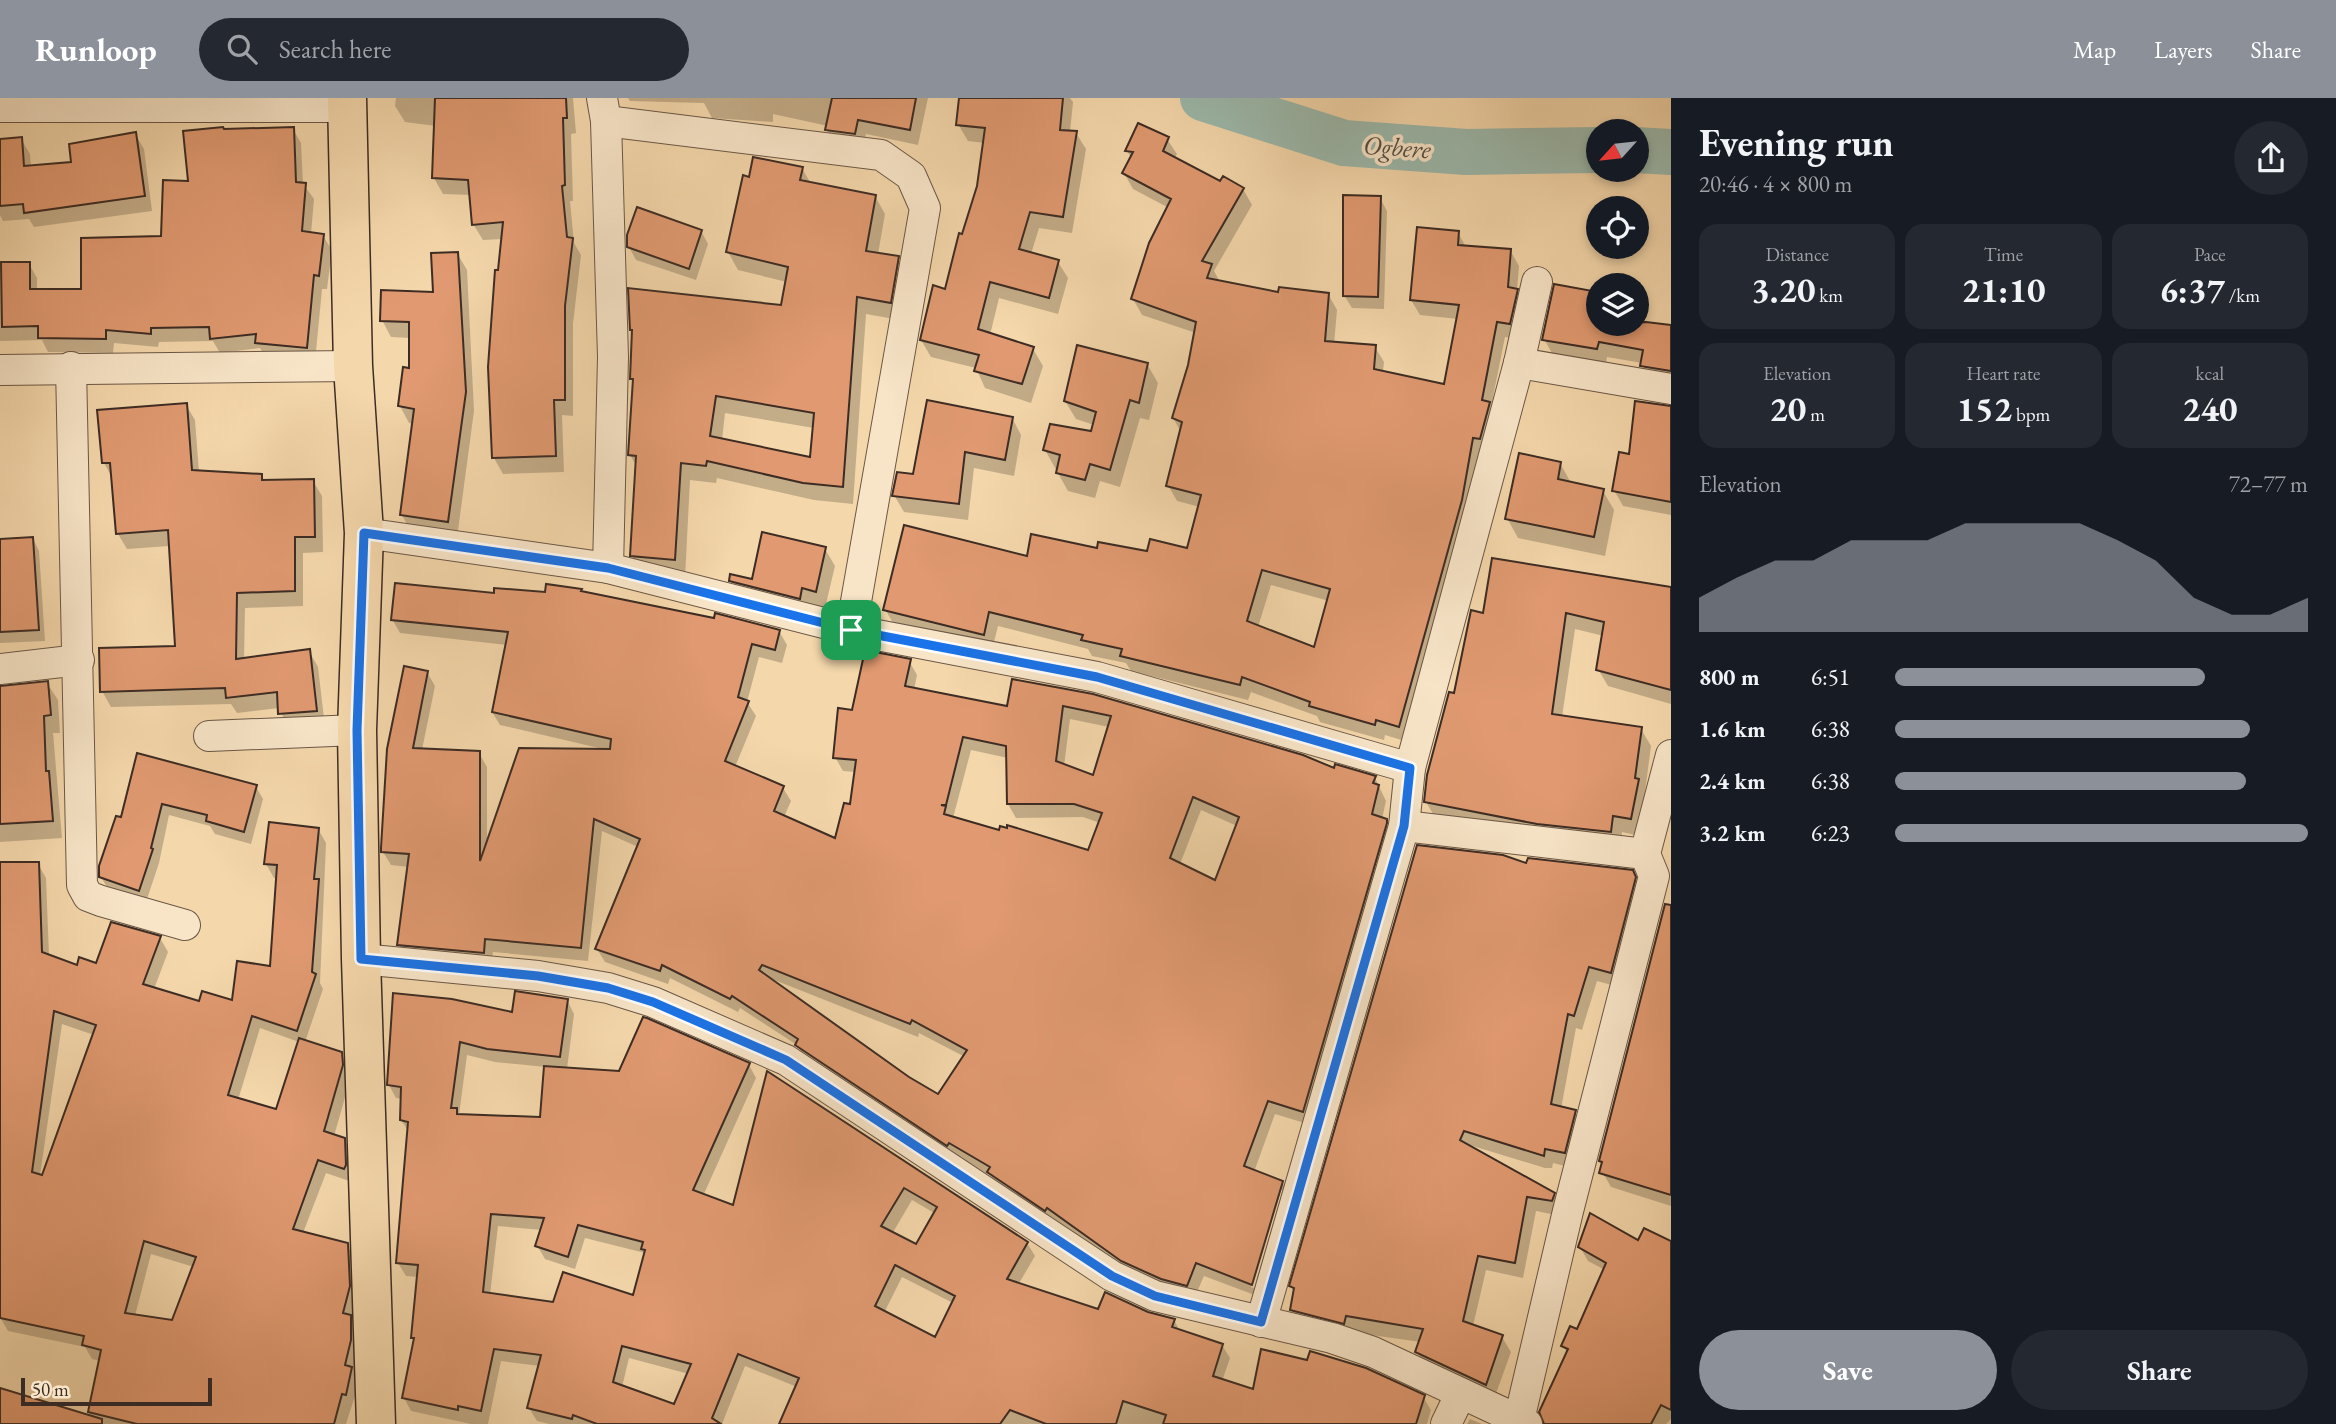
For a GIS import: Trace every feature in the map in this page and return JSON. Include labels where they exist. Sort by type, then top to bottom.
[{"type":"main road","points":[[347,102],[353,366],[364,533],[357,730],[361,959],[376,1424]]},
{"type":"street","points":[[0,107],[347,102]]},
{"type":"street","points":[[608,568],[613,357],[604,110],[881,155],[911,176],[925,208],[851,630]]},
{"type":"street","points":[[1261,1322],[1404,826],[1410,768],[1519,363],[1537,282]]},
{"type":"street","points":[[1519,363],[1671,389]]},
{"type":"street","points":[[0,370],[71,367],[353,366]]},
{"type":"street","points":[[71,367],[82,885],[88,896],[184,925]]},
{"type":"street","points":[[364,533],[608,568],[851,630],[1097,677],[1410,768]]},
{"type":"street","points":[[0,669],[79,660]]},
{"type":"street","points":[[209,736],[357,730]]},
{"type":"street","points":[[361,959],[538,976],[608,988],[653,1002],[786,1060],[1112,1276],[1155,1296],[1373,1352],[1460,1395],[1523,1422],[1572,1198],[1657,870],[1671,755]]},
{"type":"street","points":[[1404,826],[1657,870]]},
{"type":"street","points":[[1446,1424],[1460,1395]]},
{"type":"building","points":[[435,98],[566,98],[567,118],[563,118],[565,185],[562,186],[567,237],[573,238],[565,306],[565,400],[554,400],[556,456],[492,458],[488,367],[495,270],[498,270],[503,222],[472,225],[468,180],[432,178]]},
{"type":"building","points":[[832,98],[916,98],[910,130],[858,120],[855,134],[825,130]]},
{"type":"building","points":[[959,98],[1063,98],[1060,130],[1077,131],[1063,217],[1030,212],[1019,249],[1059,260],[1049,298],[990,282],[978,329],[1034,347],[1022,384],[974,371],[979,355],[920,340],[933,285],[945,289],[959,233],[962,234],[977,186],[985,128],[956,125]]},
{"type":"building","points":[[1138,123],[1169,137],[1163,151],[1220,181],[1223,176],[1244,188],[1202,261],[1212,264],[1207,278],[1278,292],[1279,287],[1329,293],[1325,341],[1376,345],[1374,369],[1444,384],[1459,305],[1410,300],[1417,227],[1459,231],[1458,245],[1511,249],[1508,287],[1518,289],[1510,324],[1497,322],[1482,400],[1490,402],[1480,439],[1473,438],[1462,500],[1399,727],[1376,720],[1375,725],[1309,706],[1310,702],[1242,677],[1240,685],[1120,656],[1122,649],[1081,640],[1083,635],[989,612],[984,635],[883,610],[904,525],[1027,556],[1031,534],[1097,548],[1098,542],[1147,551],[1150,539],[1187,548],[1201,495],[1166,486],[1182,422],[1172,418],[1188,365],[1196,322],[1131,299],[1149,243],[1171,199],[1122,173],[1133,152],[1125,151]],"holes":[[[1262,570],[1330,589],[1314,647],[1247,621]]]},
{"type":"building","points":[[223,127],[294,127],[296,182],[306,183],[302,231],[324,234],[319,276],[314,275],[307,348],[255,343],[256,334],[210,339],[209,327],[151,328],[151,334],[106,330],[106,339],[38,338],[38,326],[2,327],[1,262],[30,262],[30,289],[81,289],[81,238],[161,236],[163,180],[188,181],[183,131]]},
{"type":"building","points":[[136,132],[145,196],[24,213],[23,204],[0,206],[0,139],[22,137],[24,166],[71,162],[69,144]]},
{"type":"building","points":[[753,157],[803,167],[800,180],[876,195],[866,251],[899,256],[891,303],[857,297],[843,487],[803,483],[707,461],[706,466],[681,463],[675,560],[630,556],[636,456],[628,455],[633,379],[630,379],[632,330],[628,288],[781,305],[788,267],[726,252],[743,175],[749,177]],"holes":[[[716,396],[814,413],[810,457],[710,436]]]},
{"type":"building","points":[[1343,195],[1381,196],[1378,297],[1343,296]]},
{"type":"building","points":[[637,207],[702,230],[689,269],[627,247],[627,235]]},
{"type":"building","points":[[458,252],[466,392],[448,522],[400,515],[414,409],[398,406],[403,367],[409,368],[409,322],[380,321],[381,290],[433,292],[431,253]]},
{"type":"building","points":[[1554,284],[1586,290],[1586,336],[1649,336],[1649,322],[1671,325],[1671,371],[1640,366],[1643,350],[1599,342],[1597,349],[1542,340]]},
{"type":"building","points":[[1077,345],[1148,363],[1139,403],[1130,400],[1110,470],[1090,464],[1085,480],[1056,473],[1060,455],[1043,450],[1050,424],[1091,431],[1096,412],[1064,401]]},
{"type":"building","points":[[927,400],[1013,417],[1005,460],[965,452],[959,504],[892,496],[897,472],[913,474]]},
{"type":"building","points":[[1635,401],[1671,406],[1671,502],[1612,491],[1619,452],[1629,454]]},
{"type":"building","points":[[187,403],[192,470],[262,474],[262,480],[314,479],[315,537],[295,537],[295,591],[237,593],[236,659],[310,649],[317,711],[278,714],[277,692],[226,698],[225,688],[100,692],[99,648],[175,646],[168,530],[116,534],[110,463],[102,463],[97,410]]},
{"type":"building","points":[[1519,453],[1561,462],[1558,479],[1604,489],[1594,537],[1505,519]]},
{"type":"building","points":[[762,532],[826,547],[816,592],[802,588],[800,599],[729,581],[730,574],[752,579]]},
{"type":"building","points":[[33,537],[39,630],[0,632],[0,539]]},
{"type":"building","points":[[1492,558],[1671,587],[1671,690],[1596,670],[1604,622],[1566,613],[1552,714],[1642,727],[1635,778],[1639,779],[1631,819],[1613,816],[1611,832],[1537,824],[1424,802],[1427,775],[1449,692],[1454,693],[1471,610],[1483,613]]},
{"type":"building","points":[[395,583],[494,593],[494,588],[545,592],[546,584],[582,589],[581,591],[714,618],[715,613],[780,630],[775,650],[752,644],[738,697],[749,701],[725,761],[784,786],[774,811],[835,838],[844,803],[850,804],[856,760],[833,758],[838,708],[852,710],[865,650],[911,659],[905,686],[1007,706],[1012,679],[1093,694],[1303,755],[1334,768],[1335,764],[1376,776],[1373,783],[1379,785],[1372,814],[1387,819],[1387,823],[1303,1112],[1268,1101],[1244,1166],[1283,1181],[1252,1285],[1196,1263],[1187,1286],[1161,1279],[1121,1261],[1047,1208],[1045,1211],[987,1172],[990,1167],[949,1143],[947,1146],[795,1045],[798,1039],[732,996],[730,999],[662,965],[660,971],[595,949],[640,839],[594,819],[581,948],[485,939],[484,953],[397,945],[409,854],[381,852],[381,848],[387,749],[404,666],[428,671],[413,748],[480,751],[480,861],[519,748],[610,749],[611,739],[492,712],[508,632],[391,620]],"holes":[[[1063,706],[1111,716],[1093,775],[1056,761]],[[963,737],[1006,746],[1007,804],[1074,804],[1102,813],[1088,850],[1007,825],[1007,828],[1000,826],[999,830],[944,814],[946,806],[941,805],[946,805]],[[1193,797],[1239,817],[1215,880],[1170,858]],[[762,965],[910,1024],[912,1020],[967,1050],[938,1094],[909,1077],[759,970]]]},
{"type":"building","points":[[48,681],[51,715],[44,716],[46,771],[49,771],[53,821],[0,824],[0,686]]},
{"type":"building","points":[[137,753],[257,785],[244,832],[206,821],[207,815],[162,804],[151,848],[153,849],[139,891],[99,877],[99,866],[116,816],[121,817]]},
{"type":"building","points":[[269,822],[319,828],[314,879],[319,879],[312,972],[316,974],[297,1031],[252,1016],[228,1095],[276,1109],[299,1038],[342,1052],[343,1065],[324,1131],[345,1138],[346,1165],[344,1169],[318,1160],[293,1229],[348,1243],[350,1286],[343,1313],[351,1315],[351,1340],[345,1365],[352,1367],[346,1395],[342,1394],[334,1424],[137,1424],[88,1412],[101,1350],[82,1345],[84,1336],[0,1318],[0,862],[39,862],[42,952],[77,965],[79,957],[96,963],[111,922],[161,936],[143,984],[199,1001],[202,991],[232,1000],[237,961],[270,966],[277,865],[264,864]],"holes":[[[54,1011],[96,1025],[42,1175],[32,1172]],[[144,1241],[196,1257],[172,1320],[125,1313]]]},
{"type":"building","points":[[1417,845],[1503,855],[1526,863],[1528,858],[1633,870],[1636,877],[1611,973],[1589,967],[1574,1016],[1568,1014],[1551,1104],[1576,1110],[1565,1153],[1545,1149],[1544,1156],[1464,1131],[1460,1140],[1555,1193],[1552,1201],[1527,1197],[1515,1263],[1478,1256],[1463,1321],[1503,1335],[1486,1385],[1415,1352],[1423,1329],[1346,1316],[1344,1324],[1290,1310],[1294,1288],[1289,1286]]},
{"type":"building","points":[[1665,904],[1671,905],[1671,1195],[1599,1173],[1602,1162],[1599,1161]]},
{"type":"building","points":[[515,991],[568,999],[560,1057],[487,1049],[460,1042],[451,1108],[457,1108],[457,1114],[540,1117],[544,1066],[619,1071],[643,1017],[647,1018],[750,1063],[693,1190],[733,1205],[767,1071],[1028,1242],[1007,1279],[1098,1309],[1105,1292],[1148,1312],[1175,1319],[1172,1327],[1223,1344],[1213,1376],[1253,1389],[1261,1349],[1307,1360],[1310,1351],[1366,1368],[1425,1395],[1416,1424],[1163,1424],[1166,1415],[1123,1401],[1116,1424],[1046,1424],[1010,1410],[1000,1424],[779,1424],[799,1378],[738,1354],[712,1418],[721,1424],[597,1424],[573,1415],[572,1419],[527,1408],[541,1355],[494,1349],[481,1411],[458,1406],[458,1410],[402,1398],[414,1338],[411,1338],[418,1265],[396,1263],[408,1122],[400,1120],[401,1087],[387,1085],[393,993],[452,999],[512,1012]],"holes":[[[904,1188],[937,1207],[916,1244],[881,1226]],[[491,1214],[544,1218],[535,1246],[568,1257],[578,1225],[643,1242],[641,1249],[645,1250],[633,1295],[563,1272],[553,1302],[483,1292]],[[895,1265],[955,1296],[935,1337],[875,1306]],[[622,1346],[691,1364],[674,1404],[613,1382]]]},
{"type":"building","points":[[1590,1213],[1638,1240],[1644,1228],[1671,1241],[1671,1410],[1661,1405],[1651,1424],[1544,1424],[1539,1412],[1568,1349],[1561,1346],[1570,1326],[1577,1329],[1606,1263],[1578,1247]]},
{"type":"building","points":[[0,1388],[102,1419],[102,1424],[0,1424]]},
{"type":"waterway","name":"Ogbere","points":[[1203,98],[1344,143],[1466,152],[1586,150]]},
{"type":"waterway","name":"Ogbere","points":[[1649,151],[1671,152]]},
{"type":"route","points":[[364,533],[608,568],[851,630],[1097,677],[1410,768],[1404,826],[1261,1322],[1155,1296],[1112,1276],[786,1060],[653,1002],[608,988],[538,976],[361,959],[357,730],[364,533]]}]
